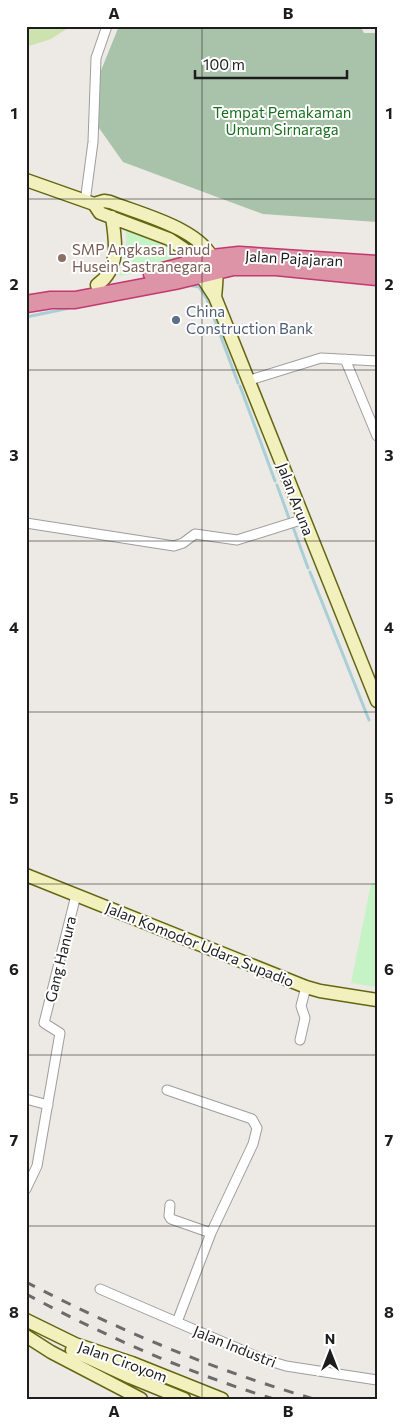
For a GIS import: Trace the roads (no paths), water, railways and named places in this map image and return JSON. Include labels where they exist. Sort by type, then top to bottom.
[{"type":"highway","name":"Jalan Pajajaran","points":[[206,268],[252,254],[377,264]]},
{"type":"highway","name":"Jalan Pajajaran","points":[[206,268],[261,266],[377,277]]},
{"type":"highway","points":[[51,300],[72,290],[96,285],[206,268]]},
{"type":"highway","points":[[26,304],[51,300],[75,300],[206,268]]},
{"type":"main road","points":[[26,180],[89,203],[100,212],[178,244],[206,268]]},
{"type":"main road","points":[[89,203],[110,202],[183,231],[198,240],[206,268]]},
{"type":"main road","points":[[96,285],[110,274],[113,265],[115,236],[112,217]]},
{"type":"main road","name":"Jalan Aruna","points":[[206,268],[215,297],[250,380],[300,519],[377,701]]},
{"type":"main road","name":"Jalan Komodor Udara Supadio","points":[[26,875],[306,987],[377,1000]]},
{"type":"main road","name":"Jalan Ciroyom","points":[[26,1320],[42,1330],[222,1399]]},
{"type":"main road","points":[[42,1330],[77,1353]]},
{"type":"main road","points":[[30,1339],[77,1353],[184,1399]]},
{"type":"main road","name":"Jalan Ciroyom","points":[[30,1339],[120,1394],[141,1399]]},
{"type":"street","points":[[89,203],[96,58],[107,26]]},
{"type":"street","points":[[250,380],[310,360],[345,359],[377,361]]},
{"type":"street","points":[[345,359],[377,436]]},
{"type":"street","points":[[366,410],[377,412]]},
{"type":"street","points":[[26,523],[174,546],[184,543],[195,534],[237,540],[300,519]]},
{"type":"street","name":"Gang Hanura","points":[[48,1104],[52,1070],[60,1033],[44,1023],[76,895]]},
{"type":"street","points":[[300,1040],[305,1018],[301,1006],[306,987]]},
{"type":"street","points":[[167,1090],[252,1119],[256,1124],[253,1144],[211,1232],[177,1322]]},
{"type":"street","points":[[26,1099],[48,1104],[37,1166],[26,1189]]},
{"type":"street","points":[[170,1205],[169,1216],[171,1219],[211,1232]]},
{"type":"street","name":"Jalan Industri","points":[[100,1289],[271,1362],[377,1380]]},
{"type":"waterway","points":[[188,285],[199,287],[207,299],[238,383]]},
{"type":"waterway","points":[[26,317],[70,308]]},
{"type":"waterway","points":[[240,386],[275,481]]},
{"type":"waterway","points":[[277,485],[290,521]]},
{"type":"waterway","points":[[293,527],[308,568]]},
{"type":"waterway","points":[[310,572],[369,720]]},
{"type":"railway","points":[[26,1282],[167,1348],[277,1388],[314,1399]]},
{"type":"railway","points":[[26,1294],[147,1352],[210,1378],[274,1399]]},
{"type":"place","name":"SMP Angkasa Lanud Husein Sastranegara","points":[[62,258]]},
{"type":"place","name":"China Construction Bank","points":[[176,320]]},
{"type":"park label","name":"Tempat Pemakaman Umum Sirnaraga","points":[[282,120]]}]
